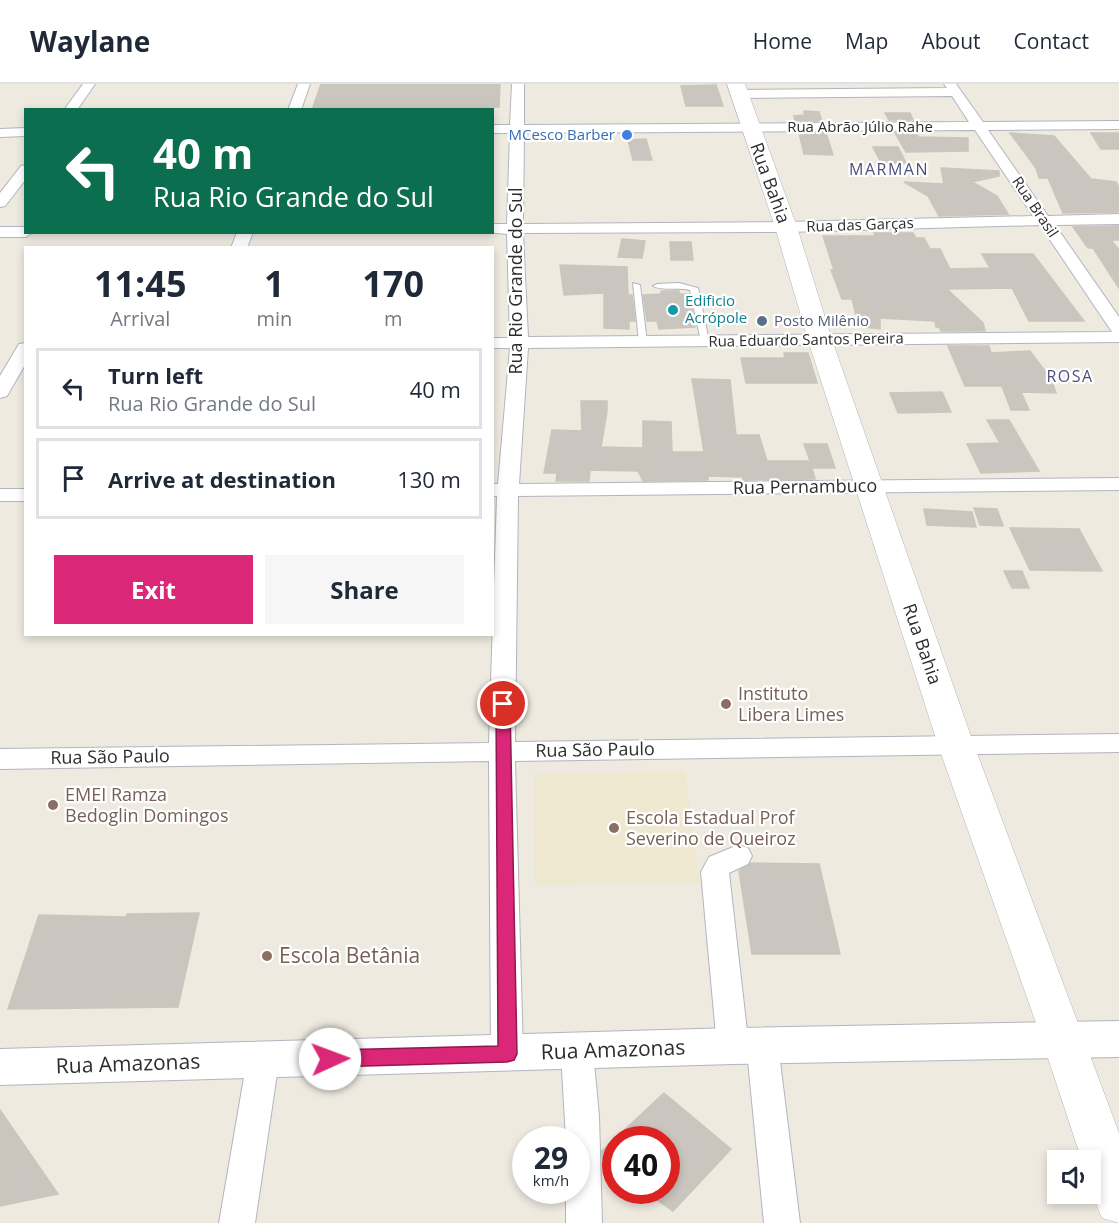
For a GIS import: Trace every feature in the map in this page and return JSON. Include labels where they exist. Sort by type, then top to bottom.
[{"type":"main road","name":"Rua Bahia","points":[[737,89],[786,227],[820,340],[956,745],[1064,1040],[1111,1154],[1119,1201]]},
{"type":"street","points":[[71,108],[89,84]]},
{"type":"street","points":[[295,108],[304,84]]},
{"type":"street","name":"Rua Rio Grande do Sul","points":[[507,1054],[500,490],[519,343],[515,228],[518,84]]},
{"type":"street","points":[[737,89],[953,88]]},
{"type":"street","name":"Rua Brasil","points":[[953,88],[1119,330]]},
{"type":"street","name":"Rua Abrão Júlio Rahe","points":[[494,129],[1119,125]]},
{"type":"street","points":[[0,133],[24,132]]},
{"type":"street","points":[[0,203],[24,172]]},
{"type":"street","name":"Rua das Garças","points":[[494,229],[786,227],[1119,219]]},
{"type":"street","points":[[0,232],[24,232]]},
{"type":"street","name":"Rua Eduardo Santos Pereira","points":[[494,343],[1119,337]]},
{"type":"street","points":[[0,392],[20,348]]},
{"type":"street","name":"Rua Pernambuco","points":[[500,490],[1119,484]]},
{"type":"street","points":[[0,495],[24,495]]},
{"type":"street","name":"Rua São Paulo","points":[[0,759],[1119,742]]},
{"type":"street","points":[[738,856],[719,865],[715,872],[782,1223]]},
{"type":"street","name":"Rua Amazonas","points":[[0,1067],[577,1052],[747,1045],[1119,1039]]},
{"type":"street","points":[[577,1052],[582,1116],[584,1223]]},
{"type":"street","points":[[237,1223],[263,1060]]},
{"type":"lane","points":[[636,285],[643,342]]},
{"type":"lane","points":[[657,286],[679,285],[694,288],[705,341]]},
{"type":"shaded area","name":"Escola Estadual Prof Severino de Queiroz","points":[[685,772],[700,883],[535,885],[534,774]]},
{"type":"building","points":[[321,84],[500,84],[499,107],[313,108]]},
{"type":"building","points":[[716,85],[723,106],[686,106],[681,86]]},
{"type":"building","points":[[804,111],[819,112],[822,121],[795,121],[794,116],[804,115]]},
{"type":"building","points":[[885,113],[910,113],[913,120],[889,120]]},
{"type":"building","points":[[799,133],[826,133],[833,155],[804,154]]},
{"type":"building","points":[[895,133],[917,133],[918,137],[968,138],[968,151],[906,152]]},
{"type":"building","points":[[1010,133],[1054,136],[1091,179],[1116,182],[1119,188],[1119,212],[1063,213],[1048,178],[1039,178],[1036,168]]},
{"type":"building","points":[[1091,133],[1119,133],[1119,149],[1101,149]]},
{"type":"building","points":[[646,139],[652,160],[633,160],[628,140]]},
{"type":"building","points":[[873,147],[898,147],[906,163],[881,163]]},
{"type":"building","points":[[941,168],[999,171],[999,176],[972,182],[997,196],[1008,214],[939,216],[928,196],[904,182],[944,184]]},
{"type":"building","points":[[1119,226],[1119,240],[1111,240],[1119,250],[1119,288],[1093,248],[1088,248],[1073,227]]},
{"type":"building","points":[[874,233],[913,233],[916,238],[924,238],[930,249],[940,249],[950,269],[990,268],[982,254],[1033,254],[1084,321],[1029,321],[1012,288],[947,289],[983,323],[985,331],[941,331],[939,327],[936,327],[935,321],[880,318],[880,329],[863,327],[863,319],[857,319],[852,299],[842,299],[831,270],[834,270],[823,236],[875,236]]},
{"type":"building","points":[[622,239],[645,241],[642,258],[618,257]]},
{"type":"building","points":[[670,242],[691,242],[693,260],[671,260]]},
{"type":"building","points":[[560,265],[627,267],[628,295],[632,295],[635,321],[629,321],[629,329],[604,328],[604,293],[564,295]]},
{"type":"building","name":"Edificio Acrópole","points":[[661,291],[679,291],[679,294],[689,294],[695,327],[659,329],[657,321],[647,321],[643,295],[661,294]]},
{"type":"building","points":[[948,346],[989,346],[991,353],[1030,351],[1051,379],[1056,393],[1021,392],[1029,410],[1011,410],[1002,386],[965,386]]},
{"type":"building","points":[[784,353],[808,353],[817,383],[746,383],[741,358],[785,358]]},
{"type":"building","points":[[692,379],[730,380],[736,435],[759,435],[767,461],[810,461],[804,444],[827,444],[835,468],[812,468],[815,479],[743,480],[743,477],[708,476],[708,480],[643,481],[638,471],[590,470],[589,481],[556,481],[557,473],[544,473],[552,430],[582,431],[581,401],[607,401],[601,447],[643,448],[643,421],[671,422],[672,452],[704,452]]},
{"type":"building","points":[[942,392],[951,412],[898,413],[890,393]]},
{"type":"building","points":[[987,420],[1009,420],[1039,471],[981,473],[967,444],[1000,443]]},
{"type":"building","points":[[974,508],[997,509],[1003,526],[980,525]]},
{"type":"building","points":[[924,509],[972,512],[976,527],[927,525]]},
{"type":"building","points":[[1010,528],[1079,529],[1102,571],[1030,570]]},
{"type":"building","points":[[1004,571],[1022,571],[1029,588],[1012,588]]},
{"type":"building","points":[[751,863],[819,864],[840,954],[752,954],[739,871]]},
{"type":"building","points":[[199,913],[178,1007],[8,1009],[39,915],[127,917],[127,914]]},
{"type":"building","points":[[664,1093],[731,1149],[680,1204],[680,1126],[629,1126]]},
{"type":"building","points":[[0,1110],[58,1194],[0,1206]]},
{"type":"building","points":[[663,1204],[680,1204],[673,1211]]},
{"type":"place","name":"MCesco Barber","points":[[627,135]]},
{"type":"place","name":"Edificio Acrópole","points":[[673,310]]},
{"type":"place","name":"Posto Milênio","points":[[762,321]]},
{"type":"place","name":"Instituto Libera Limes","points":[[726,704]]},
{"type":"place","name":"EMEI Ramza Bedoglin Domingos","points":[[53,805]]},
{"type":"place","name":"Escola Estadual Prof Severino de Queiroz","points":[[614,828]]},
{"type":"place","name":"Escola Betânia","points":[[267,956]]},
{"type":"district","name":"MARMAN","points":[[889,169]]},
{"type":"district","name":"ROSA","points":[[1070,376]]},
{"type":"route","points":[[330,1059],[507,1054],[503,704]]}]
